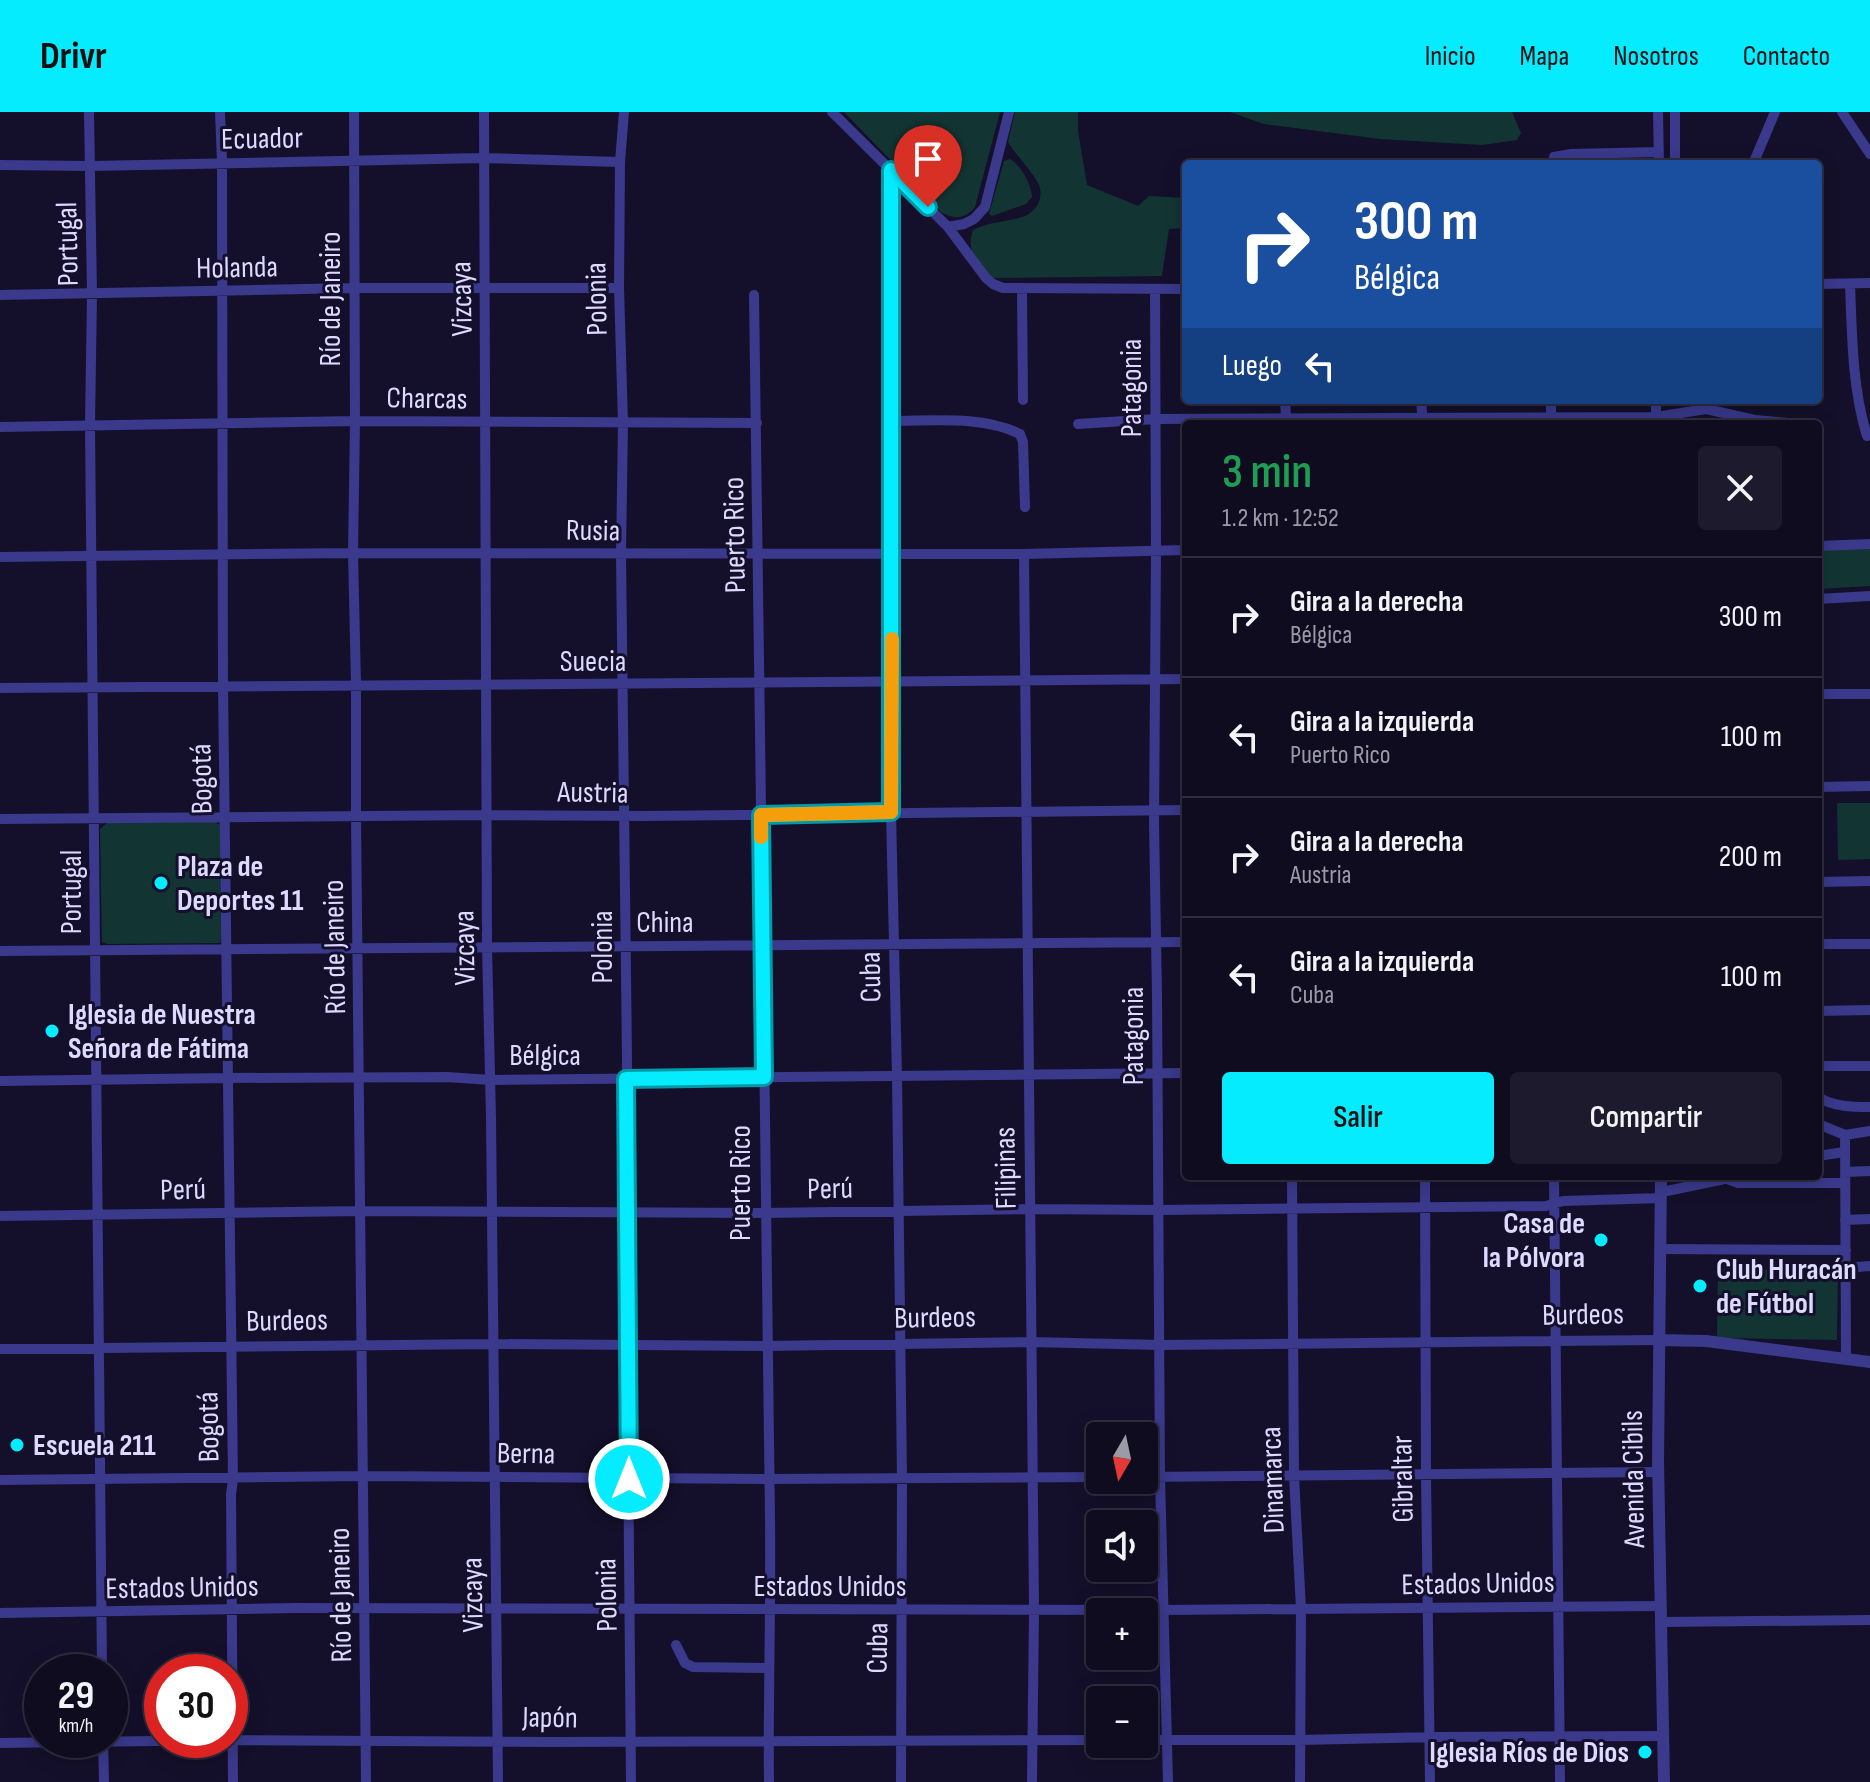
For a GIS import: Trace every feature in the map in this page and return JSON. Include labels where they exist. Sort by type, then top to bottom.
[{"type":"street","name":"Portugal","points":[[89,112],[102,1654]]},
{"type":"street","name":"Bogotá","points":[[220,112],[228,1213],[233,1479],[232,1654]]},
{"type":"street","name":"Río de Janeiro","points":[[354,112],[353,553],[366,1782]]},
{"type":"street","name":"Vizcaya","points":[[484,112],[487,947],[498,1782]]},
{"type":"street","name":"Polonia","points":[[624,112],[620,162],[619,288],[623,423],[621,555],[631,1782]]},
{"type":"street","points":[[832,112],[948,227],[989,281],[1003,288],[1182,289]]},
{"type":"street","points":[[948,227],[974,219],[985,207],[1009,112]]},
{"type":"street","points":[[1658,112],[1659,160]]},
{"type":"street","points":[[1675,112],[1675,160]]},
{"type":"street","points":[[1755,160],[1775,112]]},
{"type":"street","points":[[1842,112],[1870,154]]},
{"type":"street","points":[[1556,160],[1571,154],[1659,152]]},
{"type":"street","name":"Ecuador","points":[[0,165],[483,158],[620,162]]},
{"type":"street","name":"Cuba","points":[[891,170],[891,812],[902,1479],[901,1782]]},
{"type":"street","points":[[1822,284],[1870,283]]},
{"type":"street","points":[[1850,284],[1861,416],[1867,436]]},
{"type":"street","name":"Holanda","points":[[0,295],[354,288],[619,288]]},
{"type":"street","points":[[1022,288],[1023,400]]},
{"type":"street","name":"Patagonia","points":[[1155,290],[1160,1477],[1168,1782]]},
{"type":"street","name":"Puerto Rico","points":[[754,295],[769,1479],[769,1782]]},
{"type":"street","points":[[1285,404],[1286,418]]},
{"type":"street","points":[[1253,420],[1656,420],[1706,409],[1755,420]]},
{"type":"street","points":[[1078,424],[1196,420]]},
{"type":"street","name":"Charcas","points":[[0,427],[355,421],[757,423]]},
{"type":"street","points":[[891,421],[975,422],[1008,428],[1020,434],[1023,442],[1025,507]]},
{"type":"street","points":[[1822,546],[1870,544]]},
{"type":"street","name":"Rusia","points":[[0,557],[223,553],[890,555],[1182,550]]},
{"type":"street","name":"Filipinas","points":[[1024,554],[1034,1610],[1032,1782]]},
{"type":"street","points":[[1822,599],[1870,596]]},
{"type":"street","name":"Suecia","points":[[0,688],[1182,679]]},
{"type":"street","points":[[1822,694],[1870,694]]},
{"type":"street","points":[[1822,787],[1870,786]]},
{"type":"street","name":"Austria","points":[[0,819],[1182,810]]},
{"type":"street","points":[[1822,882],[1870,881]]},
{"type":"street","name":"China","points":[[0,951],[1182,942]]},
{"type":"street","points":[[1822,944],[1870,944]]},
{"type":"street","points":[[1822,1011],[1870,1010]]},
{"type":"street","points":[[1822,1066],[1870,1066]]},
{"type":"street","name":"Bélgica","points":[[0,1081],[1182,1073]]},
{"type":"street","points":[[1822,1100],[1847,1108],[1870,1107]]},
{"type":"street","points":[[1822,1126],[1845,1135],[1870,1131]]},
{"type":"street","points":[[1845,1135],[1846,1359]]},
{"type":"street","points":[[1822,1155],[1844,1152]]},
{"type":"street","name":"Perú","points":[[1822,1178],[1870,1171]]},
{"type":"street","name":"Dinamarca","points":[[1292,1180],[1294,1476],[1301,1609],[1300,1782]]},
{"type":"street","name":"Gibraltar","points":[[1425,1180],[1430,1782]]},
{"type":"street","points":[[1554,1180],[1560,1782]]},
{"type":"street","name":"Avenida Cibils","points":[[1661,1180],[1658,1472],[1664,1782]]},
{"type":"street","name":"Perú","points":[[0,1216],[361,1211],[765,1213],[1546,1206],[1563,1201],[1661,1195],[1719,1180]]},
{"type":"street","name":"Perú","points":[[1734,1180],[1738,1183],[1792,1180]]},
{"type":"street","points":[[1845,1220],[1870,1219]]},
{"type":"street","points":[[1661,1249],[1846,1250]]},
{"type":"street","points":[[1846,1268],[1870,1266]]},
{"type":"street","name":"Burdeos","points":[[0,1349],[1659,1340],[1706,1341],[1870,1362]]},
{"type":"street","points":[[1160,1477],[1658,1472]]},
{"type":"street","name":"Berna","points":[[0,1480],[363,1476],[629,1479],[1086,1477]]},
{"type":"street","name":"Estados Unidos","points":[[0,1613],[496,1608],[769,1611],[1661,1606]]},
{"type":"street","points":[[1661,1622],[1870,1620]]},
{"type":"street","points":[[676,1645],[685,1663],[693,1667],[769,1668]]},
{"type":"street","points":[[1158,1740],[1663,1736]]},
{"type":"street","name":"Japón","points":[[248,1740],[1086,1740]]},
{"type":"street","name":"Japón","points":[[0,1743],[24,1743]]},
{"type":"street","points":[[103,1758],[104,1782]]},
{"type":"street","name":"Bogotá","points":[[233,1758],[233,1782]]},
{"type":"green space","points":[[844,112],[1000,112],[975,207],[959,217],[941,212]]},
{"type":"green space","points":[[1015,112],[1078,112],[1087,185],[1138,206],[1149,196],[1182,198],[1182,228],[1169,229],[1162,276],[985,278],[971,249],[973,230],[1027,215],[1035,209],[1040,196],[1040,187],[1035,178],[1008,142]]},
{"type":"green space","points":[[1230,112],[1512,112],[1521,133],[1517,140],[1482,145],[1380,139],[1264,124]]},
{"type":"green space","points":[[1010,159],[1025,175],[1032,197],[1026,204],[992,216],[989,214],[1004,161]]},
{"type":"green space","points":[[1822,549],[1870,549],[1870,586],[1822,589]]},
{"type":"green space","points":[[1837,803],[1870,803],[1870,859],[1838,860]]},
{"type":"green space","name":"Plaza de Deportes 11","points":[[213,821],[220,825],[220,943],[102,942],[100,829],[108,822]]},
{"type":"green space","points":[[1718,1269],[1838,1270],[1837,1340],[1717,1338]]},
{"type":"slow traffic","points":[[761,837],[761,815],[891,812],[892,639]]},
{"type":"place","name":"Plaza de Deportes 11","points":[[161,883]]},
{"type":"place","name":"Iglesia de Nuestra Señora de Fátima","points":[[52,1031]]},
{"type":"place","name":"Casa de la Pólvora","points":[[1601,1240]]},
{"type":"place","name":"Club Huracán de Fútbol","points":[[1700,1286]]},
{"type":"place","name":"Escuela 211","points":[[17,1445]]},
{"type":"place","name":"Iglesia Ríos de Dios","points":[[1645,1752]]},
{"type":"route","points":[[629,1479],[626,1079],[764,1077],[761,815],[891,812],[891,170],[928,207]]}]
